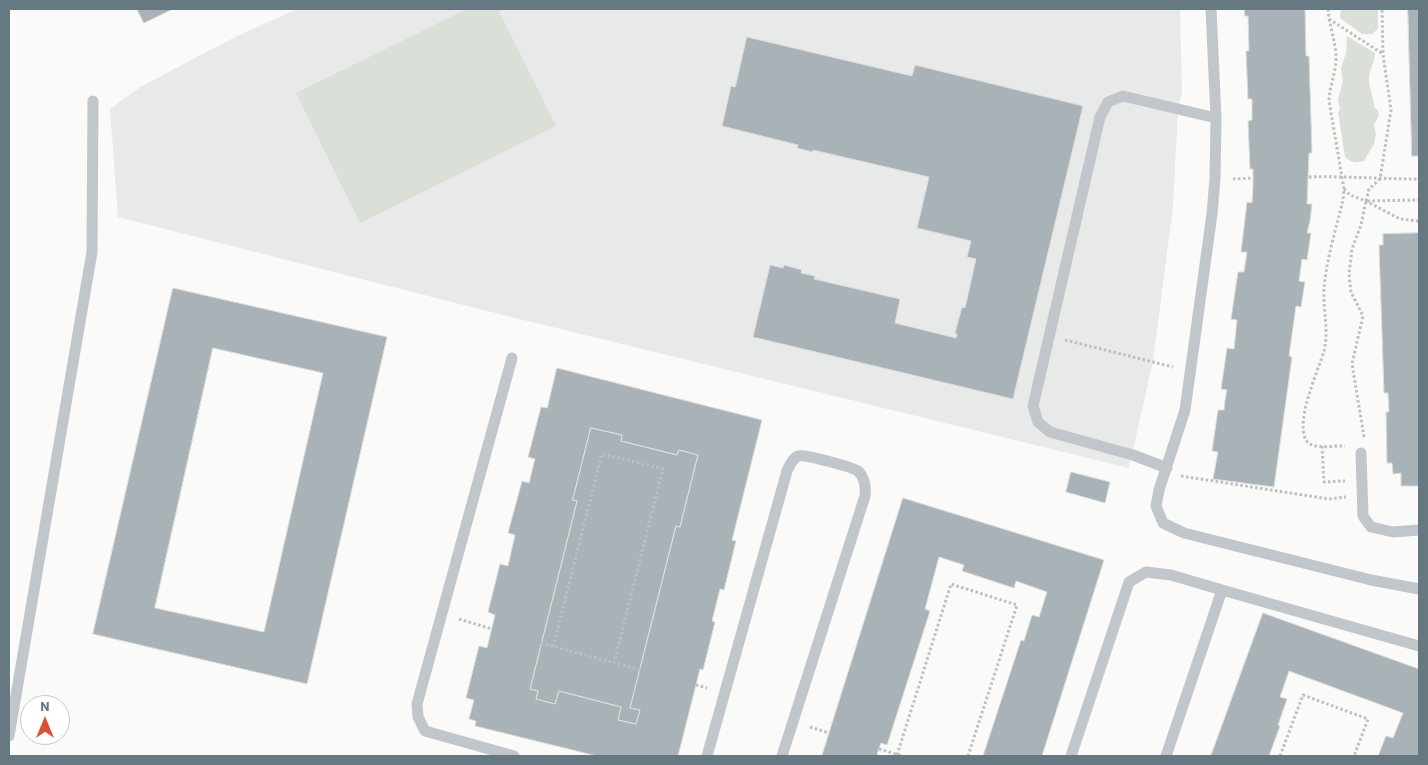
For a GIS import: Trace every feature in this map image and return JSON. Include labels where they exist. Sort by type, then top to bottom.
[{"type":"lane","points":[[1211,9],[1216,118],[1215,179],[1212,214],[1186,410],[1156,506],[1163,524],[1184,533],[1371,580],[1419,589]]},
{"type":"lane","points":[[1167,468],[1133,455],[1050,432],[1038,422],[1033,406],[1100,116],[1108,102],[1123,96],[1216,118]]},
{"type":"lane","points":[[9,736],[92,252],[93,101]]},
{"type":"lane","points":[[512,358],[417,704],[418,717],[425,731],[514,756]]},
{"type":"lane","points":[[1361,453],[1363,516],[1371,527],[1393,532],[1419,530]]},
{"type":"lane","points":[[707,756],[787,471],[792,461],[799,456],[810,456],[857,470],[864,479],[866,489],[782,756]]},
{"type":"lane","points":[[1071,756],[1129,582],[1146,572],[1171,574],[1419,646]]},
{"type":"lane","points":[[1166,756],[1222,590]]},
{"type":"path","points":[[1328,9],[1336,55],[1329,91],[1329,101],[1344,189],[1326,272],[1324,291],[1326,337],[1324,350],[1308,397],[1304,426],[1305,438],[1310,445],[1348,447],[1356,449],[1361,453],[1364,436],[1352,364],[1363,316],[1351,292],[1349,274],[1352,249],[1361,225],[1369,189],[1380,179],[1391,110],[1383,54],[1382,9]]},
{"type":"path","points":[[1329,19],[1383,54]]},
{"type":"path","points":[[1308,176],[1419,179]]},
{"type":"path","points":[[1344,189],[1350,195],[1366,201],[1400,219],[1419,221]]},
{"type":"path","points":[[1366,201],[1419,200]]},
{"type":"path","points":[[1050,336],[1153,361]]},
{"type":"path","points":[[1322,446],[1324,482],[1350,481]]},
{"type":"path","points":[[553,647],[602,454],[663,469],[614,663]]},
{"type":"path","points":[[1167,468],[1183,476],[1330,499],[1342,499],[1350,495]]},
{"type":"path","points":[[897,754],[951,584],[1017,605],[968,756]]},
{"type":"path","points":[[442,614],[492,629]]},
{"type":"path","points":[[541,643],[640,670]]},
{"type":"path","points":[[1280,756],[1303,694],[1368,719],[1354,756]]},
{"type":"path","points":[[879,749],[902,756]]},
{"type":"shaded area","points":[[297,9],[1180,9],[1182,92],[1178,108],[1173,207],[1153,361],[1129,468],[491,312],[118,217],[110,109],[140,87],[237,36]]},
{"type":"shaded area","points":[[467,9],[498,9],[556,126],[360,223],[296,93]]},
{"type":"shaded area","points":[[1341,9],[1378,9],[1378,29],[1372,34],[1362,34],[1340,18]]},
{"type":"shaded area","points":[[1347,36],[1375,53],[1369,83],[1374,107],[1379,115],[1374,125],[1376,134],[1374,144],[1364,161],[1358,162],[1345,157],[1338,112],[1340,110],[1338,100],[1343,81],[1341,68],[1346,53]]},
{"type":"building","points":[[137,9],[173,9],[144,23]]},
{"type":"building","points":[[1245,9],[1305,9],[1306,56],[1309,56],[1312,153],[1309,153],[1307,204],[1312,204],[1307,233],[1311,233],[1307,260],[1302,259],[1299,281],[1305,282],[1301,307],[1296,306],[1289,356],[1292,357],[1274,487],[1213,479],[1218,452],[1212,451],[1218,410],[1224,410],[1227,390],[1221,389],[1227,348],[1234,349],[1237,320],[1231,319],[1238,272],[1244,272],[1247,252],[1241,252],[1247,202],[1252,203],[1253,169],[1250,169],[1248,121],[1252,120],[1252,99],[1248,99],[1246,51],[1249,51],[1248,16],[1245,16]]},
{"type":"building","points":[[1408,9],[1419,9],[1419,156],[1412,156]]},
{"type":"building","points":[[747,37],[912,76],[915,65],[1083,106],[1013,399],[753,337],[770,265],[783,268],[784,265],[802,270],[801,273],[815,276],[814,279],[900,299],[895,323],[956,338],[957,334],[955,333],[962,307],[965,308],[976,259],[967,257],[971,241],[917,228],[929,177],[813,150],[813,152],[797,148],[798,145],[722,126],[731,86],[735,87]]},
{"type":"building","points":[[1419,233],[1419,486],[1401,486],[1401,473],[1393,474],[1392,463],[1387,463],[1386,412],[1389,412],[1388,393],[1384,393],[1379,245],[1383,245],[1383,234]]},
{"type":"building","points":[[173,288],[387,337],[307,684],[93,634]],"holes":[[[213,348],[323,373],[264,632],[155,608]]]},
{"type":"building","points":[[557,368],[762,420],[732,540],[736,541],[724,590],[720,589],[712,621],[715,622],[703,670],[700,669],[678,756],[597,756],[475,726],[476,721],[469,719],[474,700],[466,698],[479,646],[487,648],[495,615],[488,612],[500,564],[508,566],[515,535],[508,533],[522,481],[529,483],[535,459],[528,457],[541,407],[547,408]],"holes":[[[591,428],[622,435],[621,441],[677,455],[679,450],[698,455],[680,527],[676,526],[630,708],[640,710],[636,724],[618,720],[621,707],[559,691],[555,704],[536,699],[538,691],[530,689],[577,501],[573,500]]]},
{"type":"building","points":[[591,428],[622,435],[621,441],[677,455],[679,450],[698,455],[680,527],[676,526],[630,708],[640,710],[636,724],[618,720],[621,707],[559,691],[555,704],[536,699],[538,691],[530,689],[577,501],[573,500]]},
{"type":"building","points":[[1071,472],[1110,482],[1105,503],[1066,492]]},
{"type":"building","points":[[903,498],[1104,560],[1042,756],[983,756],[1021,640],[1024,641],[1032,615],[1039,617],[1047,592],[1016,581],[1014,588],[962,571],[964,565],[939,557],[925,609],[930,611],[887,745],[881,743],[877,754],[880,756],[822,756]]},
{"type":"building","points":[[1263,613],[1419,669],[1419,756],[1378,756],[1386,736],[1393,738],[1403,713],[1289,671],[1280,697],[1287,699],[1269,756],[1211,756]]}]
